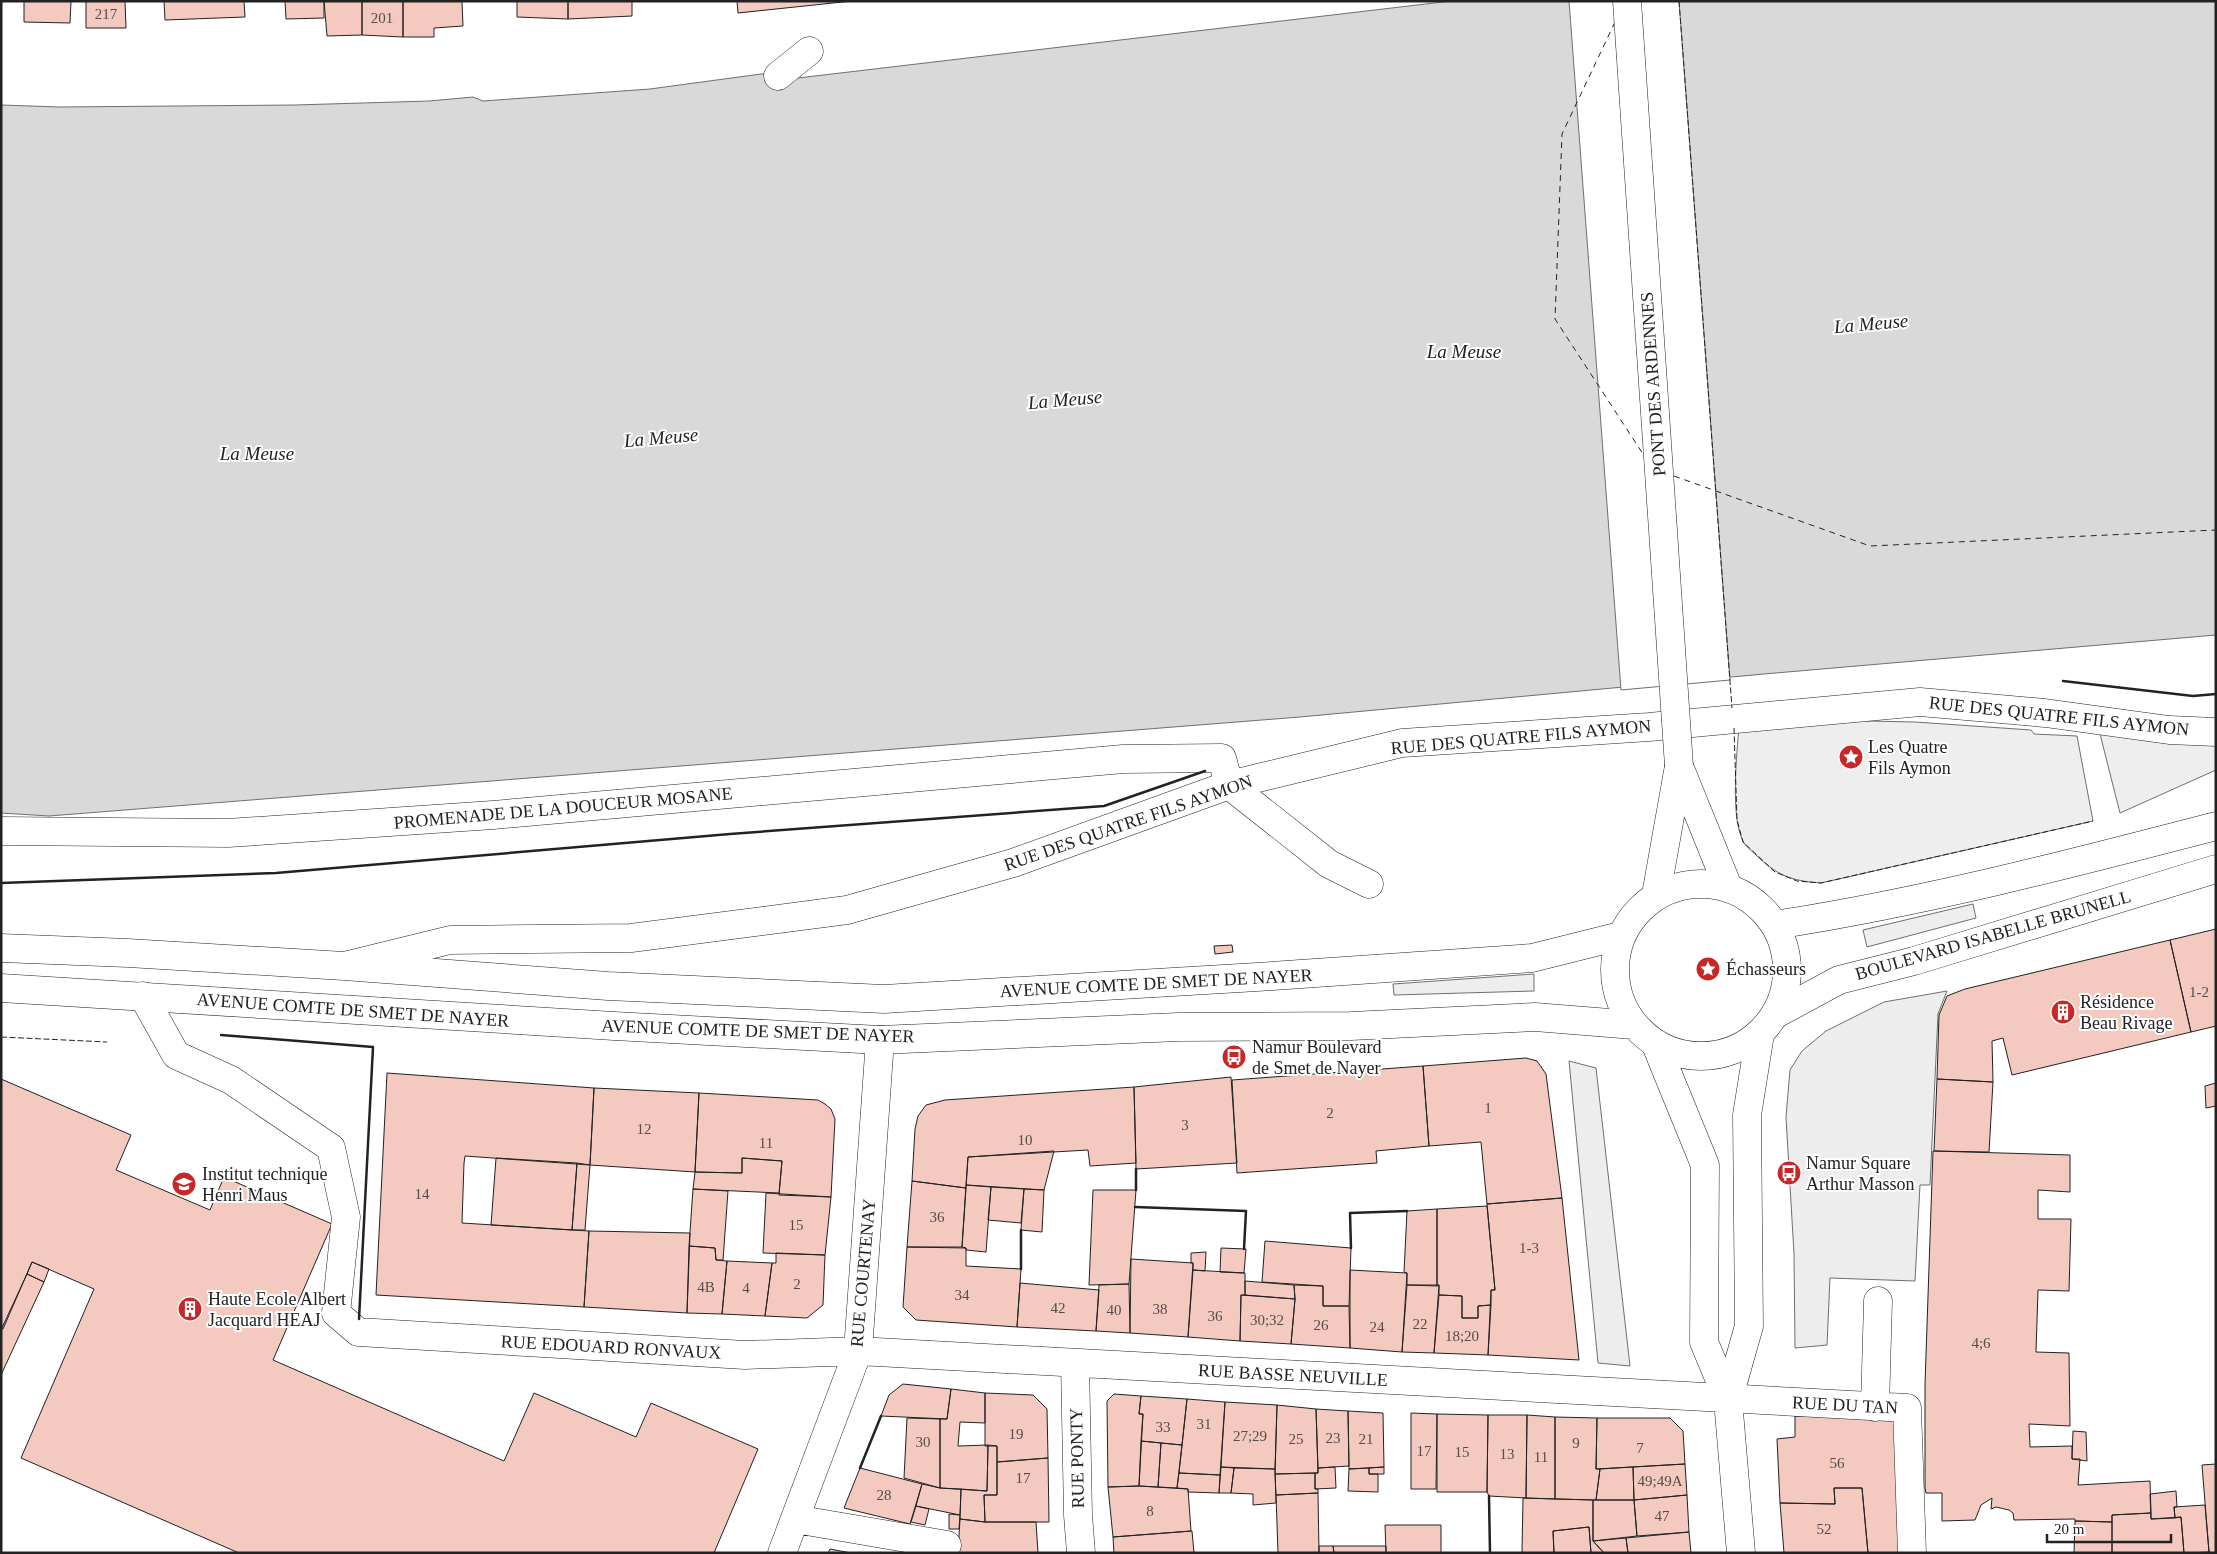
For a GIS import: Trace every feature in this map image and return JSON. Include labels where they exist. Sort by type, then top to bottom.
[{"type":"main road","name":"PONT DES ARDENNES","points":[[1627,1],[1679,766]]},
{"type":"main road","points":[[778,76],[809,51]]},
{"type":"main road","name":"RUE DES QUATRE FILS AYMON","points":[[344,966],[450,940],[631,938],[847,910],[1013,863],[1229,785],[1402,743],[1650,726],[1920,702],[2045,713],[2169,730],[2216,732]]},
{"type":"main road","name":"PROMENADE DE LA DOUCEUR MOSANE","points":[[1,831],[228,833],[493,815],[1123,759],[1222,758],[1229,785]]},
{"type":"main road","points":[[1679,766],[1728,887]]},
{"type":"main road","points":[[1656,895],[1679,766]]},
{"type":"main road","points":[[1229,785],[1329,864],[1369,884]]},
{"type":"main road","points":[[1775,925],[1843,914],[1941,894],[2216,826]]},
{"type":"main road","name":"BOULEVARD ISABELLE BRUNELL","points":[[1768,1024],[1839,980],[1914,961],[2216,869]]},
{"type":"main road","points":[[1728,1400],[1749,1326],[1747,1114],[1768,1024],[1786,985],[1786,954],[1775,925],[1762,909],[1747,896],[1728,887],[1691,883],[1656,895],[1634,913],[1620,936],[1614,968],[1616,983],[1619,999],[1634,1025],[1656,1045],[1683,1055],[1710,1056],[1737,1049],[1768,1024]]},
{"type":"main road","name":"AVENUE COMTE DE SMET DE NAYER","points":[[1,948],[128,953],[344,966],[608,986],[884,999],[1247,978],[1532,958],[1620,936]]},
{"type":"main road","name":"AVENUE COMTE DE SMET DE NAYER","points":[[1,988],[614,1026],[880,1040],[1178,1027],[1351,1026],[1535,1017],[1634,1025]]},
{"type":"main road","name":"RUE EDOUARD RONVAUX","points":[[143,996],[176,1055],[231,1080],[332,1148],[346,1217],[336,1312],[358,1332],[745,1355],[858,1351]]},
{"type":"main road","name":"RUE COURTENAY","points":[[782,1553],[858,1351],[880,1040]]},
{"type":"main road","points":[[1656,1045],[1705,1165],[1704,1342],[1728,1400],[1741,1553]]},
{"type":"main road","points":[[1875,1407],[1878,1301]]},
{"type":"main road","name":"RUE BASSE NEUVILLE","points":[[858,1351],[1728,1400]]},
{"type":"main road","name":"RUE PONTY","points":[[1075,1363],[1078,1515],[1081,1553]]},
{"type":"main road","name":"RUE DU TAN","points":[[1728,1400],[1907,1408],[1912,1553]]},
{"type":"main road","points":[[795,1519],[946,1545]]},
{"type":"shaded area","points":[[1821,720],[1915,722],[2031,730],[2034,734],[2077,736],[2093,821],[1821,883],[1794,879],[1778,873],[1764,862],[1744,843],[1739,830],[1735,784],[1739,725]]},
{"type":"shaded area","points":[[2099,730],[2216,741],[2216,770],[2120,813]]},
{"type":"shaded area","points":[[1973,904],[1976,918],[1867,947],[1863,930]]},
{"type":"shaded area","points":[[1534,974],[1534,991],[1394,995],[1393,984]]},
{"type":"shaded area","points":[[1947,991],[1938,1014],[1930,1185],[1920,1185],[1915,1281],[1830,1278],[1827,1345],[1795,1348],[1794,1254],[1786,1117],[1790,1070],[1802,1051],[1826,1031],[1884,1002]]},
{"type":"shaded area","points":[[1569,1061],[1596,1068],[1630,1366],[1598,1363]]},
{"type":"water","name":"La Meuse","points":[[1451,1],[2216,1],[2216,635],[1300,717],[49,816],[1,813],[1,105],[60,107],[295,105],[429,101],[473,97],[483,101],[650,89],[776,72],[781,80]]},
{"type":"pier","points":[[1569,1],[1679,1],[1730,680],[1621,690]]},
{"type":"building","points":[[24,1],[71,1],[70,23],[24,22]]},
{"type":"building","points":[[86,1],[125,1],[126,28],[86,28]]},
{"type":"building","points":[[164,1],[244,1],[245,17],[165,20]]},
{"type":"building","points":[[285,1],[324,1],[324,18],[286,19]]},
{"type":"building","points":[[324,1],[362,1],[362,35],[327,36]]},
{"type":"building","points":[[362,1],[403,1],[403,37],[362,35]]},
{"type":"building","points":[[403,1],[462,1],[463,26],[434,28],[434,37],[403,37]]},
{"type":"building","points":[[517,1],[568,1],[568,19],[517,17]]},
{"type":"building","points":[[568,1],[632,1],[632,16],[568,19]]},
{"type":"building","points":[[737,1],[852,1],[738,13]]},
{"type":"building","points":[[2216,929],[2216,1026],[2191,1032],[2170,940]]},
{"type":"building","name":"Résidence Beau Rivage","points":[[2170,940],[2191,1032],[2012,1075],[2003,1038],[1992,1041],[1993,1082],[1937,1079],[1939,1015],[1947,996],[1965,989]]},
{"type":"building","points":[[1232,945],[1233,952],[1215,954],[1214,946]]},
{"type":"building","points":[[1526,1058],[1537,1061],[1546,1074],[1562,1198],[1487,1204],[1481,1142],[1429,1146],[1423,1066]]},
{"type":"building","points":[[1423,1066],[1429,1146],[1376,1151],[1377,1163],[1237,1173],[1232,1080]]},
{"type":"building","points":[[387,1073],[594,1088],[590,1165],[465,1156],[464,1163],[462,1223],[589,1231],[584,1307],[376,1295]]},
{"type":"building","points":[[1231,1077],[1237,1163],[1136,1169],[1134,1087]]},
{"type":"building","name":"Institut technique Henri Maus","points":[[1,1079],[131,1135],[116,1170],[210,1210],[224,1177],[332,1224],[273,1360],[504,1461],[534,1393],[636,1437],[651,1403],[758,1449],[714,1553],[239,1553],[21,1458],[94,1289],[32,1262],[3,1329],[1,1329]]},
{"type":"building","points":[[1937,1079],[1993,1082],[1989,1152],[1934,1151]]},
{"type":"building","points":[[2216,1083],[2216,1106],[2206,1108],[2205,1086]]},
{"type":"building","points":[[1134,1087],[1136,1163],[1090,1166],[1088,1150],[968,1157],[966,1188],[912,1181],[915,1129],[918,1116],[926,1105],[945,1100]]},
{"type":"building","points":[[594,1088],[699,1093],[695,1172],[590,1165]]},
{"type":"building","points":[[699,1093],[818,1100],[825,1104],[831,1109],[835,1119],[831,1197],[779,1195],[782,1161],[742,1158],[742,1173],[695,1172]]},
{"type":"building","points":[[1054,1151],[1044,1190],[966,1185],[968,1157]]},
{"type":"building","points":[[1933,1151],[2070,1155],[2070,1192],[2038,1190],[2038,1219],[2071,1219],[2069,1291],[2038,1290],[2036,1352],[2069,1353],[2070,1426],[2029,1424],[2030,1447],[2072,1446],[2072,1459],[2080,1459],[2078,1485],[2150,1481],[2151,1513],[2112,1515],[2112,1522],[2075,1521],[2075,1519],[2014,1520],[2013,1513],[2009,1510],[1996,1507],[1991,1509],[1992,1498],[1981,1505],[1975,1520],[1942,1521],[1942,1493],[1926,1493],[1925,1488],[1925,1384]]},
{"type":"building","points":[[496,1158],[577,1163],[572,1230],[491,1225]]},
{"type":"building","points":[[742,1158],[782,1161],[779,1193],[693,1189],[695,1172],[742,1173]]},
{"type":"building","points":[[577,1163],[590,1165],[585,1230],[572,1230]]},
{"type":"building","points":[[912,1181],[966,1188],[962,1247],[907,1247]]},
{"type":"building","points":[[966,1185],[991,1187],[986,1252],[966,1250],[966,1248],[962,1247]]},
{"type":"building","points":[[991,1187],[1024,1189],[1021,1223],[988,1220]]},
{"type":"building","points":[[693,1189],[728,1191],[723,1260],[716,1260],[715,1248],[689,1246]]},
{"type":"building","points":[[1024,1189],[1044,1190],[1042,1232],[1021,1230]]},
{"type":"building","points":[[1093,1190],[1136,1190],[1129,1284],[1089,1285]]},
{"type":"building","points":[[766,1193],[831,1197],[825,1255],[763,1253]]},
{"type":"building","points":[[1562,1198],[1579,1360],[1488,1355],[1491,1290],[1495,1290],[1487,1204]]},
{"type":"building","points":[[1487,1206],[1495,1290],[1491,1290],[1491,1305],[1478,1306],[1478,1318],[1462,1318],[1462,1296],[1439,1295],[1439,1285],[1437,1286],[1437,1209]]},
{"type":"building","points":[[1437,1209],[1437,1286],[1407,1285],[1407,1273],[1404,1272],[1407,1211]]},
{"type":"building","points":[[589,1231],[690,1233],[687,1313],[584,1307]]},
{"type":"building","points":[[1265,1241],[1351,1248],[1349,1306],[1323,1306],[1323,1286],[1262,1282]]},
{"type":"building","points":[[689,1246],[715,1248],[716,1260],[727,1261],[722,1314],[687,1313]]},
{"type":"building","points":[[907,1247],[966,1248],[966,1266],[1021,1269],[1017,1327],[916,1320],[903,1307]]},
{"type":"building","points":[[1221,1248],[1246,1249],[1244,1273],[1220,1272]]},
{"type":"building","points":[[1206,1252],[1205,1271],[1193,1270],[1191,1253]]},
{"type":"building","points":[[776,1253],[825,1255],[823,1305],[807,1318],[765,1316],[772,1263],[776,1263]]},
{"type":"building","points":[[1131,1259],[1193,1263],[1188,1337],[1130,1333]]},
{"type":"building","points":[[727,1261],[772,1263],[765,1316],[722,1314]]},
{"type":"building","points":[[32,1262],[49,1269],[44,1282],[27,1274]]},
{"type":"building","points":[[1193,1270],[1245,1273],[1245,1295],[1241,1295],[1240,1341],[1188,1337]]},
{"type":"building","points":[[1350,1270],[1407,1273],[1402,1352],[1350,1348]]},
{"type":"building","points":[[27,1274],[44,1282],[1,1375],[1,1330]]},
{"type":"building","points":[[1245,1281],[1294,1285],[1295,1299],[1245,1295]]},
{"type":"building","points":[[1020,1283],[1099,1290],[1096,1331],[1017,1327]]},
{"type":"building","points":[[1129,1284],[1130,1333],[1096,1331],[1099,1285]]},
{"type":"building","points":[[1294,1285],[1323,1286],[1323,1306],[1349,1306],[1350,1348],[1291,1344],[1295,1299]]},
{"type":"building","points":[[1407,1285],[1439,1285],[1434,1353],[1402,1352]]},
{"type":"building","points":[[1241,1295],[1295,1299],[1291,1344],[1240,1341]]},
{"type":"building","points":[[1439,1295],[1462,1296],[1462,1318],[1478,1318],[1478,1306],[1491,1305],[1488,1355],[1434,1353]]},
{"type":"building","points":[[903,1384],[951,1389],[947,1419],[881,1416],[889,1395]]},
{"type":"building","points":[[951,1389],[985,1393],[985,1423],[960,1422],[958,1446],[988,1445],[987,1491],[940,1488],[940,1419],[947,1419]]},
{"type":"building","points":[[985,1393],[1033,1395],[1047,1409],[1048,1458],[997,1462],[997,1446],[985,1446]]},
{"type":"building","points":[[1114,1394],[1141,1396],[1139,1414],[1143,1414],[1139,1486],[1108,1487],[1107,1401]]},
{"type":"building","points":[[1141,1396],[1187,1399],[1182,1445],[1141,1441],[1143,1414],[1139,1414]]},
{"type":"building","points":[[1187,1399],[1225,1402],[1220,1475],[1179,1473]]},
{"type":"building","points":[[1225,1402],[1277,1405],[1275,1469],[1221,1467]]},
{"type":"building","points":[[1277,1405],[1316,1409],[1318,1473],[1275,1474]]},
{"type":"building","points":[[1316,1409],[1348,1411],[1349,1466],[1318,1468]]},
{"type":"building","points":[[1348,1411],[1383,1413],[1384,1467],[1349,1469]]},
{"type":"building","points":[[1411,1413],[1437,1414],[1436,1489],[1411,1489]]},
{"type":"building","points":[[1437,1414],[1488,1415],[1487,1492],[1437,1492]]},
{"type":"building","points":[[1488,1415],[1527,1415],[1526,1498],[1489,1496],[1487,1492]]},
{"type":"building","points":[[1527,1415],[1555,1417],[1555,1499],[1526,1498]]},
{"type":"building","points":[[1795,1416],[1894,1419],[1901,1553],[1868,1553],[1862,1488],[1834,1488],[1835,1504],[1780,1503],[1777,1439],[1795,1437]]},
{"type":"building","points":[[1555,1417],[1597,1418],[1596,1469],[1600,1469],[1596,1500],[1555,1499]]},
{"type":"building","points":[[907,1418],[940,1419],[940,1488],[904,1478]]},
{"type":"building","points":[[1597,1418],[1670,1418],[1683,1431],[1685,1464],[1596,1469]]},
{"type":"building","points":[[2073,1431],[2086,1432],[2087,1461],[2072,1459]]},
{"type":"building","points":[[1141,1441],[1161,1443],[1158,1487],[1139,1486]]},
{"type":"building","points":[[1161,1443],[1182,1445],[1177,1488],[1158,1487]]},
{"type":"building","points":[[988,1445],[997,1446],[997,1495],[984,1495],[985,1522],[960,1519],[961,1489],[987,1491]]},
{"type":"building","points":[[1048,1458],[1049,1522],[985,1522],[984,1495],[997,1495],[997,1462]]},
{"type":"building","points":[[1685,1464],[1687,1495],[1634,1500],[1633,1467]]},
{"type":"building","points":[[2216,1464],[2216,1553],[2214,1553],[2209,1552],[2202,1465]]},
{"type":"building","points":[[1221,1467],[1234,1468],[1231,1493],[1219,1493]]},
{"type":"building","points":[[1335,1467],[1336,1488],[1315,1489],[1315,1473],[1318,1473],[1318,1468]]},
{"type":"building","points":[[1384,1467],[1384,1474],[1369,1474],[1369,1468]]},
{"type":"building","points":[[1633,1467],[1634,1500],[1596,1500],[1600,1469]]},
{"type":"building","points":[[860,1468],[922,1484],[910,1524],[844,1508]]},
{"type":"building","points":[[1234,1468],[1275,1469],[1276,1503],[1253,1505],[1253,1494],[1231,1493]]},
{"type":"building","points":[[1369,1468],[1369,1474],[1378,1474],[1378,1492],[1348,1491],[1349,1469]]},
{"type":"building","points":[[1179,1473],[1220,1475],[1219,1493],[1188,1492],[1188,1489],[1177,1488]]},
{"type":"building","points":[[1315,1473],[1315,1489],[1318,1489],[1318,1493],[1276,1495],[1275,1474]]},
{"type":"building","points":[[922,1484],[940,1488],[961,1489],[960,1515],[916,1506]]},
{"type":"building","points":[[1139,1486],[1188,1489],[1191,1531],[1113,1537],[1108,1487]]},
{"type":"building","points":[[1834,1488],[1862,1488],[1868,1553],[1784,1553],[1780,1503],[1835,1504]]},
{"type":"building","points":[[2176,1491],[2177,1507],[2174,1507],[2175,1518],[2151,1519],[2150,1494]]},
{"type":"building","points":[[1318,1493],[1319,1553],[1278,1553],[1276,1495]]},
{"type":"building","points":[[1687,1495],[1689,1532],[1637,1536],[1634,1500]]},
{"type":"building","points":[[1523,1498],[1593,1500],[1593,1541],[1604,1553],[1591,1553],[1589,1527],[1553,1531],[1554,1553],[1522,1553]]},
{"type":"building","points":[[1593,1500],[1634,1500],[1637,1536],[1593,1541]]},
{"type":"building","points":[[2205,1505],[2209,1552],[2184,1553],[2181,1517],[2175,1518],[2174,1507]]},
{"type":"building","points":[[916,1506],[929,1509],[925,1525],[911,1522]]},
{"type":"building","points":[[2151,1513],[2151,1519],[2181,1517],[2184,1553],[2112,1553],[2112,1515]]},
{"type":"building","points":[[949,1514],[960,1515],[959,1529],[949,1529]]},
{"type":"building","points":[[960,1519],[985,1522],[1036,1522],[1038,1553],[958,1553]]},
{"type":"building","points":[[2075,1521],[2112,1522],[2112,1553],[2074,1553]]},
{"type":"building","points":[[1385,1525],[1441,1525],[1441,1553],[1386,1553]]},
{"type":"building","points":[[1589,1527],[1591,1553],[1554,1553],[1553,1531]]},
{"type":"building","points":[[1192,1531],[1194,1553],[1114,1553],[1113,1537]]},
{"type":"building","points":[[1689,1532],[1691,1553],[1628,1553],[1626,1538]]},
{"type":"building","points":[[1626,1538],[1628,1553],[1604,1553],[1593,1541]]},
{"type":"building","points":[[1319,1546],[1333,1546],[1334,1553],[1319,1553]]},
{"type":"building","points":[[1333,1546],[1386,1546],[1386,1553],[1334,1553]]},
{"type":"building","points":[[830,1549],[851,1553],[828,1553]]},
{"type":"ferry route","points":[[1615,22],[1562,134],[1555,319],[1645,457]]},
{"type":"ferry route","points":[[1674,476],[1870,546],[2216,530]]},
{"type":"fence","points":[[1679,1],[1732,708]]},
{"type":"fence","points":[[1734,728],[1737,820],[1743,842],[1775,872],[1797,881],[1821,883],[2093,821]]},
{"type":"fence","points":[[1,1037],[107,1042]]},
{"type":"wall","points":[[2063,681],[2193,696],[2216,694]]},
{"type":"wall","points":[[1,883],[276,873],[730,834],[1104,806],[1205,771]]},
{"type":"wall","points":[[221,1035],[373,1047],[359,1319]]},
{"type":"wall","points":[[1136,1169],[1136,1190]]},
{"type":"wall","points":[[1135,1207],[1246,1211],[1244,1249]]},
{"type":"wall","points":[[1351,1248],[1350,1213],[1407,1211]]},
{"type":"wall","points":[[1021,1230],[1021,1269]]},
{"type":"wall","points":[[860,1468],[881,1416]]},
{"type":"wall","points":[[1489,1496],[1490,1553]]},
{"type":"place","name":"Les Quatre Fils Aymon","points":[[1851,757]]},
{"type":"place","name":"Échasseurs","points":[[1708,969]]},
{"type":"place","name":"Résidence Beau Rivage","points":[[2063,1012]]},
{"type":"place","name":"Namur Boulevard de Smet de Nayer","points":[[1234,1057]]},
{"type":"place","name":"Namur Square Arthur Masson","points":[[1789,1173]]},
{"type":"place","name":"Institut technique Henri Maus","points":[[184,1184]]},
{"type":"place","name":"Haute Ecole Albert Jacquard HEAJ","points":[[190,1309]]}]
